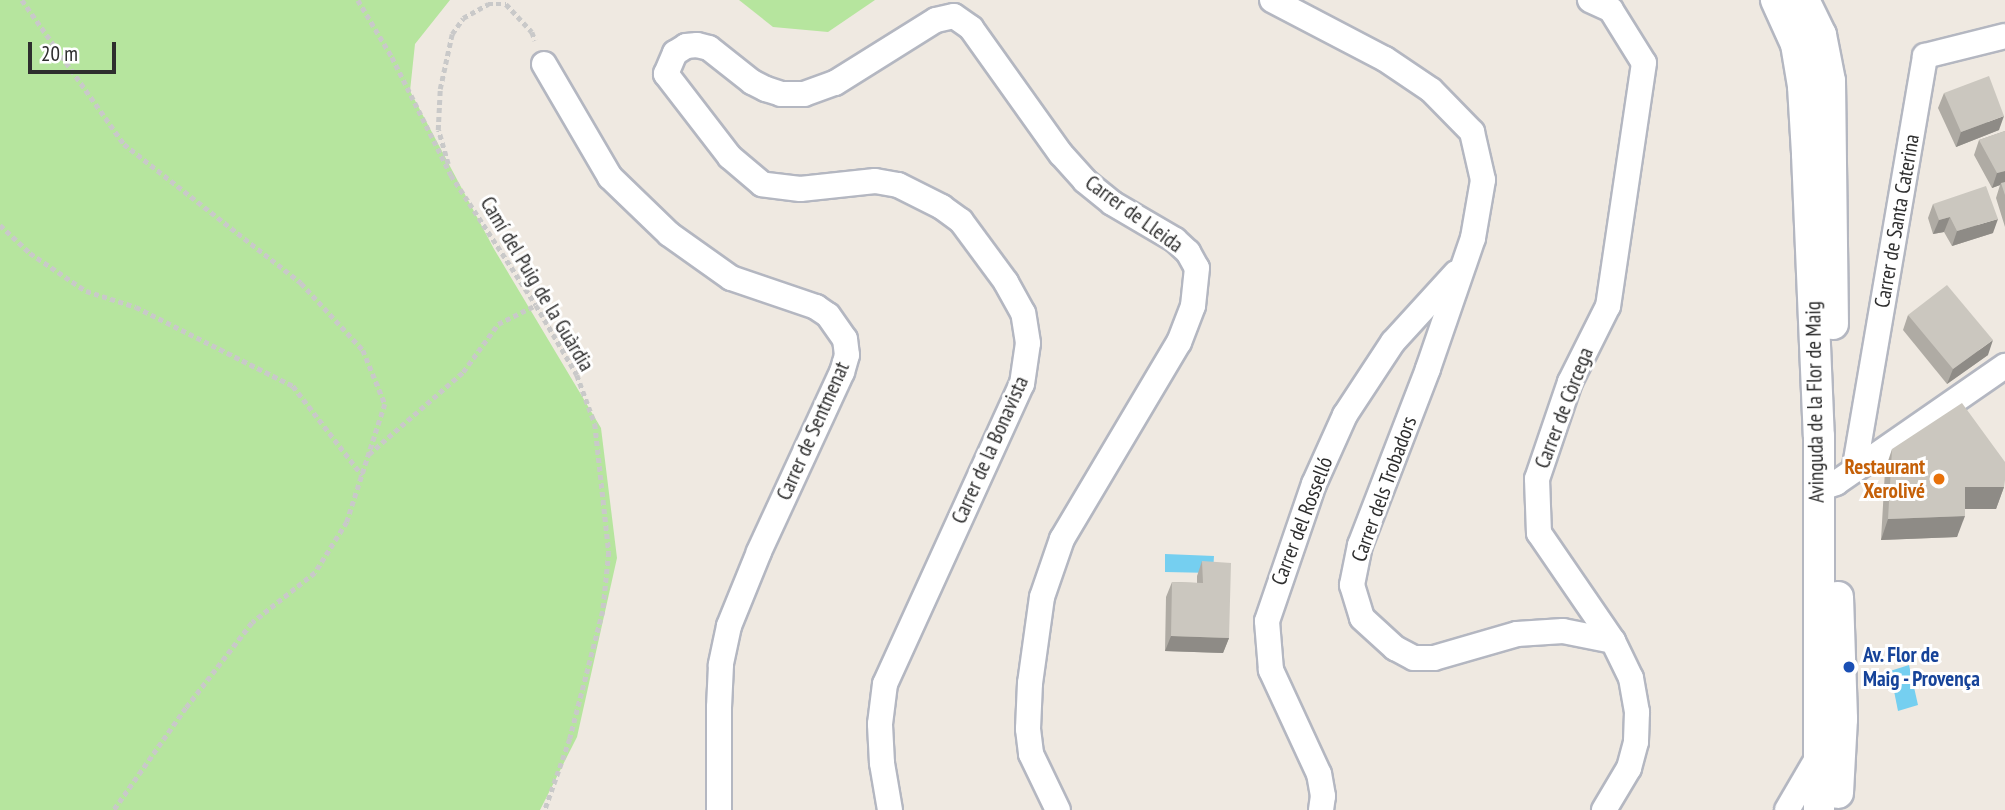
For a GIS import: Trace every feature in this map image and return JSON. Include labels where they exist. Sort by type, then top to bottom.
[{"type":"street","points":[[1272,0],[1385,59],[1431,90],[1472,132],[1483,180],[1473,238],[1464,264]]},
{"type":"street","name":"Carrer de Còrcega","points":[[1590,0],[1611,10],[1644,64],[1608,306],[1570,382],[1537,479],[1539,533],[1613,641],[1631,678],[1637,712],[1629,768],[1604,810]]},
{"type":"street","name":"Avinguda de la Flor de Maig","points":[[1776,0],[1796,44],[1803,86],[1819,436],[1836,479],[1819,755],[1819,810]]},
{"type":"street","name":"Avinguda de la Flor de Maig","points":[[1804,0],[1821,35],[1830,81],[1842,719],[1838,810]]},
{"type":"street","name":"Carrer de Lleida","points":[[675,53],[686,46],[709,48],[752,82],[766,89],[780,94],[804,94],[835,83],[936,20],[954,16],[971,28],[1062,154],[1085,181],[1112,203],[1175,240],[1188,252],[1197,268],[1193,306],[1180,342],[1062,539],[1042,597],[1030,683],[1028,729],[1031,754],[1058,810]]},
{"type":"street","name":"Carrer de Santa Caterina","points":[[1836,479],[1925,56],[2005,36]]},
{"type":"street","name":"Carrer de la Bonavista","points":[[675,53],[666,74],[673,85],[730,157],[762,184],[782,188],[875,181],[918,192],[961,221],[1006,282],[1023,313],[1028,343],[1022,384],[885,684],[880,724],[882,763],[890,810]]},
{"type":"street","name":"Carrer de Sentmenat","points":[[544,64],[610,177],[669,234],[731,278],[816,307],[828,315],[845,340],[847,355],[842,372],[759,552],[729,626],[719,693],[719,810]]},
{"type":"street","name":"Carrer dels Trobadors","points":[[1464,264],[1428,369],[1360,545],[1352,584],[1362,618],[1385,641],[1414,658],[1434,658],[1517,634],[1563,631],[1613,641]]},
{"type":"street","name":"Carrer del Rosselló","points":[[1321,810],[1323,796],[1320,774],[1271,670],[1267,653],[1267,621],[1314,484],[1345,415],[1393,342],[1464,264]]},
{"type":"street","points":[[1836,479],[2005,366]]},
{"type":"street","points":[[1787,810],[1842,719]]},
{"type":"path","points":[[22,0],[124,144],[301,283],[363,350],[385,404],[347,522],[315,573],[252,624],[186,708],[114,810]]},
{"type":"path","name":"Camí del Puig de la Guàrdia","points":[[358,0],[392,57],[451,175],[536,305],[577,375],[594,424],[609,552],[603,611],[570,739],[545,810]]},
{"type":"path","points":[[451,175],[438,130],[439,105],[447,50],[452,34],[463,18],[488,4],[506,4],[532,32],[544,64]]},
{"type":"path","points":[[0,225],[30,253],[86,291],[136,307],[293,386],[362,475]]},
{"type":"path","points":[[369,455],[463,372],[498,324],[536,305]]},
{"type":"green space","points":[[0,0],[450,0],[415,44],[410,91],[494,249],[601,428],[617,558],[577,737],[540,810],[0,810]]},
{"type":"green space","points":[[739,0],[875,0],[828,32],[773,27]]},
{"type":"water","points":[[1165,554],[1214,556],[1213,573],[1165,572]]},
{"type":"water","points":[[1909,665],[1918,705],[1898,711],[1890,671]]},
{"type":"building","points":[[1989,76],[2004,116],[1961,132],[1944,93]]},
{"type":"building","points":[[2005,131],[2005,171],[1997,173],[1979,140]]},
{"type":"building","points":[[1986,186],[1998,219],[1957,231],[1950,217],[1939,220],[1933,204]]},
{"type":"building","points":[[1947,285],[1993,340],[1953,369],[1908,315]]},
{"type":"building","name":"Restaurant Xerolivé","points":[[1962,403],[2005,462],[2004,487],[1965,487],[1965,516],[1888,519],[1892,449]]},
{"type":"building","points":[[1202,561],[1231,563],[1229,638],[1171,636],[1172,582],[1203,583]]},
{"type":"place","name":"Restaurant Xerolivé","points":[[1939,479]]},
{"type":"place","name":"Av. Flor de Maig - Provença","points":[[1849,667]]}]
